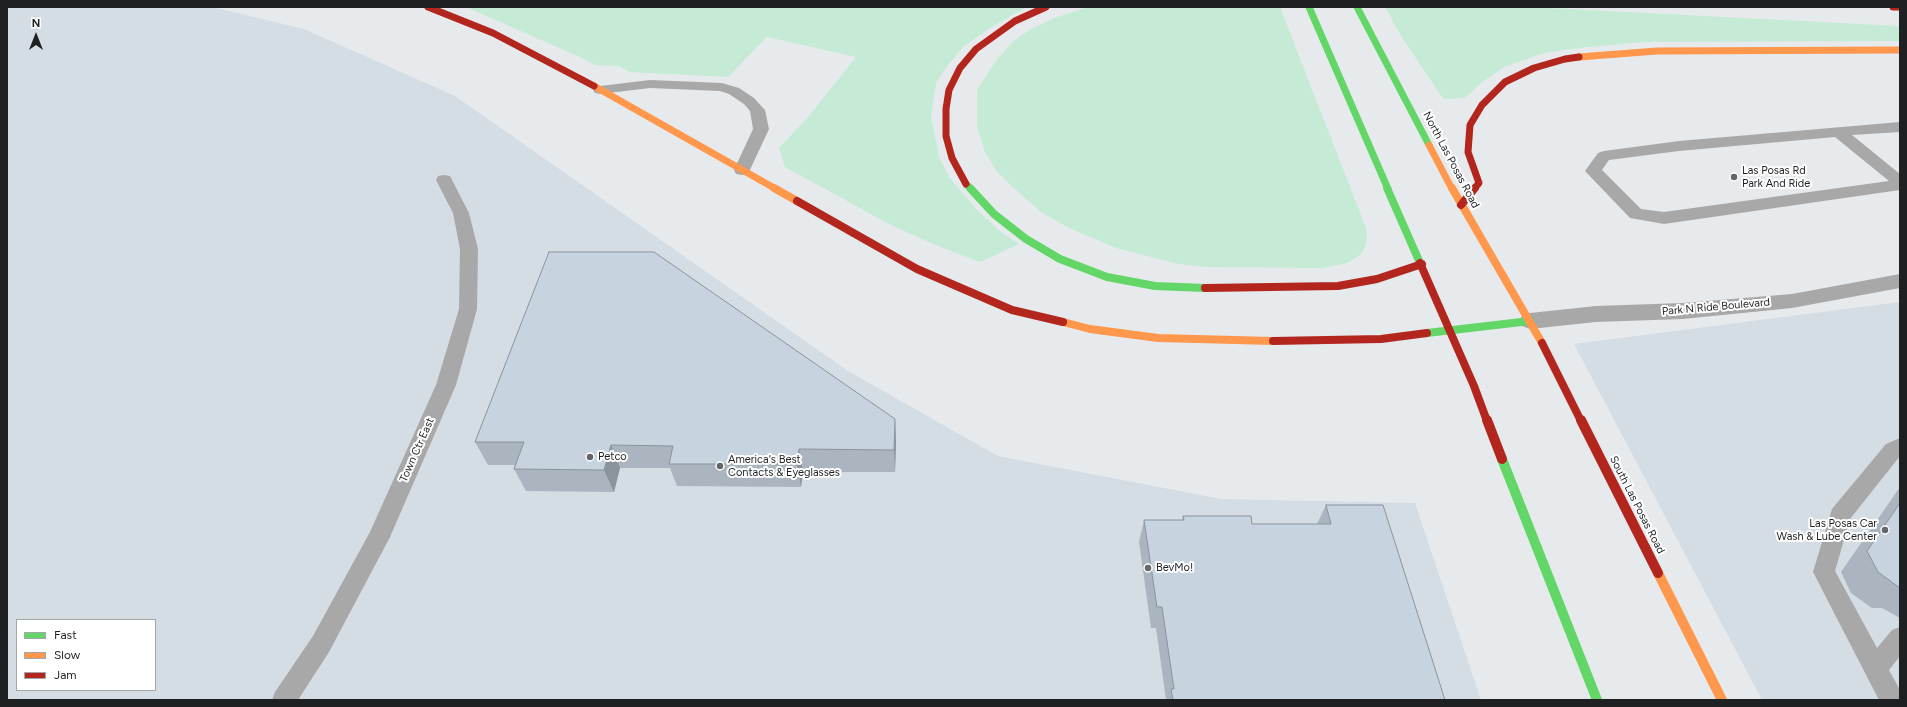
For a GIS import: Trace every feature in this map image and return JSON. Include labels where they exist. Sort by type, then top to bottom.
[{"type":"main road","points":[[428,7],[493,33],[560,67],[916,269],[1012,310],[1090,329],[1158,338],[1260,341],[1381,339],[1530,321]]},
{"type":"main road","points":[[1046,7],[1015,21],[991,36],[976,49],[960,68],[949,90],[946,109],[946,136],[952,158],[965,183],[994,214],[1026,239],[1060,258],[1107,277],[1155,286],[1207,288],[1338,286],[1377,279],[1422,264]]},
{"type":"main road","points":[[1309,7],[1474,386],[1597,700]]},
{"type":"main road","name":"North Las Posas Road","points":[[1356,7],[1461,205],[1530,321]]},
{"type":"main road","points":[[1893,7],[1900,7]]},
{"type":"main road","points":[[1461,205],[1479,183],[1468,152],[1470,126],[1482,105],[1504,82],[1534,68],[1565,59],[1604,54],[1657,51],[1900,50]]},
{"type":"main road","name":"South Las Posas Road","points":[[1530,321],[1722,700]]},
{"type":"street","name":"Park N Ride Boulevard","points":[[1530,321],[1596,314],[1683,311],[1792,301],[1900,281]]},
{"type":"lane","points":[[600,90],[650,84],[722,88],[734,91],[749,100],[758,110],[761,129],[742,170]]},
{"type":"lane","points":[[1900,127],[1679,146],[1604,156],[1593,171],[1636,214],[1664,218],[1900,184]]},
{"type":"lane","points":[[1838,132],[1900,184]]},
{"type":"lane","name":"Town Ctr East","points":[[284,700],[322,644],[379,537],[446,384],[468,309],[469,249],[461,213],[444,180]]},
{"type":"lane","points":[[1888,683],[1824,572],[1840,515],[1893,450],[1900,446]]},
{"type":"lane","points":[[1888,683],[1900,638]]},
{"type":"shaded area","points":[[7,7],[213,7],[304,29],[455,96],[848,371],[998,456],[1221,499],[1415,503],[1481,700],[7,700]]},
{"type":"shaded area","points":[[1900,302],[1900,700],[1762,700],[1574,344]]},
{"type":"green space","points":[[466,7],[1027,7],[993,26],[964,46],[948,65],[936,83],[931,116],[939,157],[949,177],[976,209],[1001,232],[1019,244],[980,262],[933,244],[887,223],[785,167],[779,148],[809,116],[856,57],[767,37],[728,77],[629,72],[619,66],[595,65]]},
{"type":"green space","points":[[1089,7],[1280,7],[1366,228],[1367,238],[1365,247],[1360,255],[1347,263],[1323,268],[1206,267],[1178,264],[1116,248],[1069,228],[1041,212],[1016,190],[997,172],[985,152],[977,127],[977,90],[998,58],[1015,40],[1031,29],[1057,17]]},
{"type":"green space","points":[[1385,7],[1530,7],[1900,26],[1900,41],[1644,42],[1578,48],[1544,53],[1504,67],[1481,83],[1465,98],[1445,99],[1442,97],[1401,36]]},
{"type":"building","points":[[549,252],[654,252],[895,419],[894,450],[799,449],[797,464],[669,464],[673,446],[611,445],[604,470],[514,469],[524,442],[475,442]]},
{"type":"building","points":[[1900,503],[1900,588],[1878,572],[1867,551]]},
{"type":"building","points":[[1326,505],[1383,505],[1445,700],[1173,700],[1171,689],[1174,689],[1162,607],[1157,607],[1144,520],[1184,520],[1183,516],[1251,516],[1252,524],[1331,524]]},
{"type":"traffic: fast","points":[[1309,7],[1420,263]]},
{"type":"traffic: fast","points":[[1357,7],[1429,145]]},
{"type":"traffic: fast","points":[[966,184],[994,214],[1026,239],[1060,259],[1107,277],[1155,286],[1205,288]]},
{"type":"traffic: fast","points":[[1427,333],[1530,321]]},
{"type":"traffic: fast","points":[[1502,459],[1597,700]]},
{"type":"traffic: slow","points":[[1579,57],[1657,51],[1900,50]]},
{"type":"traffic: slow","points":[[594,86],[797,201]]},
{"type":"traffic: slow","points":[[1429,145],[1461,205],[1542,343]]},
{"type":"traffic: slow","points":[[1063,322],[1090,329],[1158,338],[1273,341]]},
{"type":"traffic: slow","points":[[1658,573],[1722,700]]},
{"type":"traffic: jam","points":[[428,7],[493,33],[594,86]]},
{"type":"traffic: jam","points":[[966,184],[952,158],[946,136],[946,109],[949,90],[960,68],[976,49],[1015,21],[1046,7]]},
{"type":"traffic: jam","points":[[1893,7],[1900,7]]},
{"type":"traffic: jam","points":[[1461,205],[1479,183],[1468,152],[1470,125],[1482,105],[1505,82],[1534,68],[1565,59],[1579,57]]},
{"type":"traffic: jam","points":[[797,201],[917,269],[1012,310],[1063,322]]},
{"type":"traffic: jam","points":[[1420,263],[1474,386],[1502,459]]},
{"type":"traffic: jam","points":[[1205,288],[1338,286],[1377,279],[1422,264]]},
{"type":"traffic: jam","points":[[1273,341],[1381,339],[1427,333]]},
{"type":"traffic: jam","points":[[1542,343],[1658,573]]},
{"type":"place","name":"Las Posas Rd Park And Ride","points":[[1734,177]]},
{"type":"place","name":"Petco","points":[[590,457]]},
{"type":"place","name":"America's Best Contacts & Eyeglasses","points":[[720,466]]},
{"type":"place","name":"Las Posas Car Wash & Lube Center","points":[[1885,530]]},
{"type":"place","name":"BevMo!","points":[[1148,568]]}]
